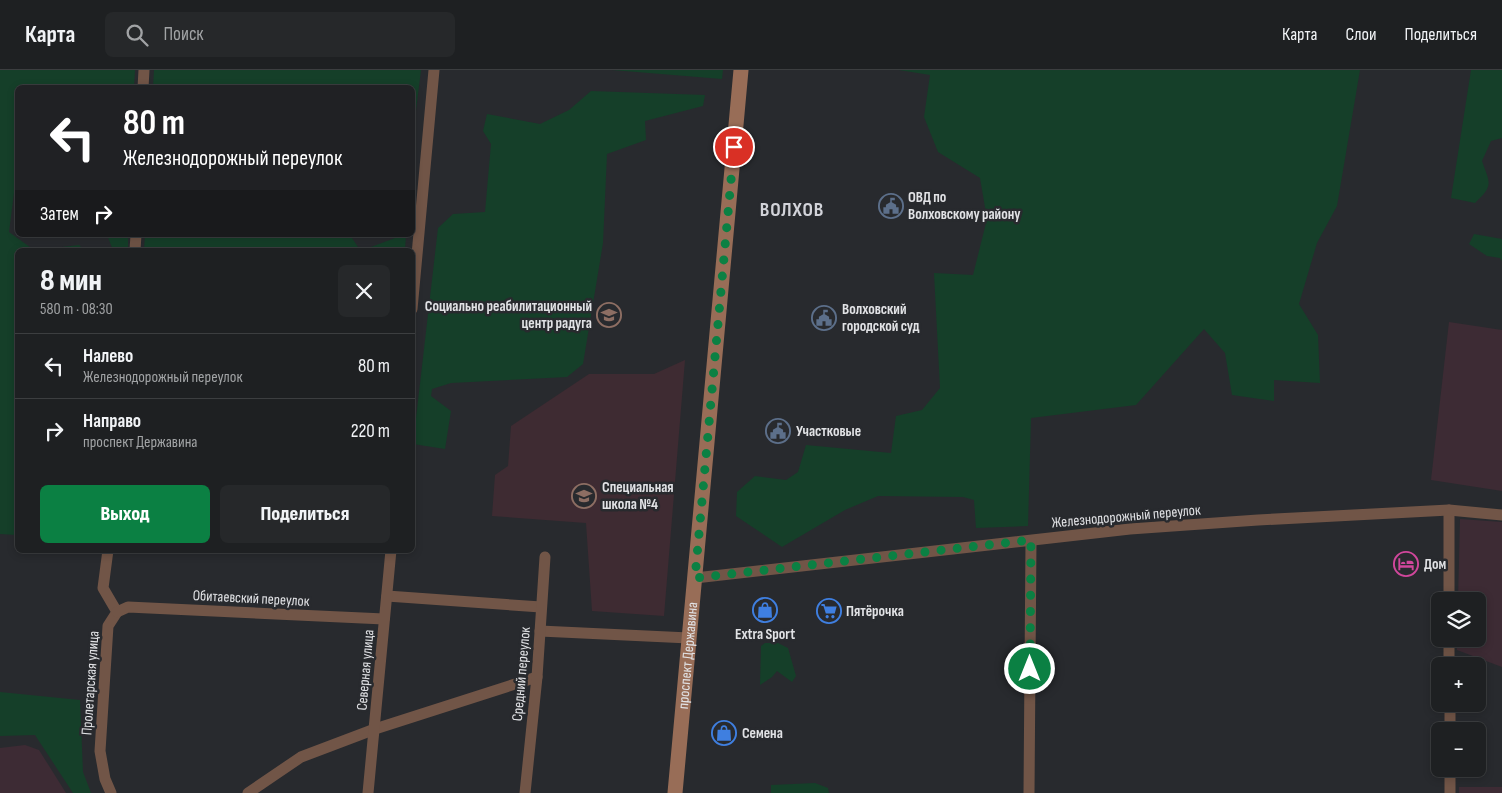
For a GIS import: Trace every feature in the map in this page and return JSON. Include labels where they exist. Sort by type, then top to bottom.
[{"type":"main road","name":"проспект Державина","points":[[675,793],[741,70]]},
{"type":"street","points":[[143,85],[144,70]]},
{"type":"street","points":[[415,276],[434,70]]},
{"type":"street","points":[[1449,510],[1449,592]]},
{"type":"street","name":"Железнодорожный переулок","points":[[695,578],[1130,529],[1449,510],[1502,515]]},
{"type":"street","points":[[1029,793],[1031,540]]},
{"type":"street","points":[[108,553],[103,588],[117,612]]},
{"type":"street","name":"Северная улица","points":[[368,793],[391,553]]},
{"type":"street","name":"Средний переулок","points":[[525,793],[537,677],[545,557]]},
{"type":"street","points":[[387,596],[541,607]]},
{"type":"street","name":"Обитаевский переулок","points":[[117,612],[128,607],[384,620]]},
{"type":"street","name":"Пролетарская улица","points":[[111,793],[105,779],[100,751],[108,626],[117,612]]},
{"type":"street","points":[[540,631],[689,638]]},
{"type":"street","points":[[248,793],[301,758],[375,730],[537,677]]},
{"type":"street","points":[[1450,777],[1450,793]]},
{"type":"shaded area","points":[[1449,322],[1502,330],[1502,491],[1431,480]]},
{"type":"shaded area","name":"Специальная школа №4","points":[[685,360],[664,616],[592,611],[586,523],[492,516],[495,475],[508,466],[511,426],[589,374],[654,374]]},
{"type":"shaded area","points":[[1460,519],[1502,522],[1502,667],[1486,661],[1486,657],[1476,657],[1457,650],[1457,647],[1486,647],[1486,592],[1458,592]]},
{"type":"shaded area","points":[[25,745],[39,750],[66,793],[0,793],[0,748]]},
{"type":"shaded area","points":[[1459,787],[1502,787],[1502,793],[1459,793]]},
{"type":"green space","points":[[0,70],[135,70],[134,85],[15,85],[15,192],[9,232],[31,248],[15,248],[15,535],[0,534]]},
{"type":"green space","points":[[154,70],[421,70],[415,119],[415,85],[153,85]]},
{"type":"green space","points":[[612,70],[723,70],[722,79]]},
{"type":"green space","points":[[899,70],[1360,70],[1337,206],[1317,243],[1299,304],[1318,335],[1320,383],[1274,380],[1274,401],[1232,395],[1225,353],[1204,329],[1136,405],[1031,418],[1028,526],[976,528],[974,500],[963,497],[878,496],[845,510],[782,547],[736,516],[737,492],[755,476],[786,480],[798,472],[806,445],[891,453],[896,416],[922,410],[940,388],[934,273],[973,275],[987,219],[980,178],[938,152],[924,117],[930,75]]},
{"type":"green space","points":[[1471,70],[1502,70],[1502,138],[1491,141],[1482,161],[1489,184],[1488,188],[1475,203],[1451,198]]},
{"type":"green space","points":[[591,91],[705,95],[703,106],[645,121],[646,140],[607,154],[603,243],[583,364],[567,377],[451,383],[432,389],[431,396],[451,411],[445,449],[415,444],[415,427],[438,228],[453,214],[485,212],[491,144],[483,131],[487,114],[540,124],[569,110]]},
{"type":"green space","points":[[1474,234],[1502,239],[1502,261],[1500,258],[1487,256],[1469,244]]},
{"type":"green space","points":[[108,237],[128,237],[128,248],[112,248]]},
{"type":"green space","points":[[145,237],[351,237],[359,248],[144,248]]},
{"type":"green space","points":[[398,237],[406,237],[405,248],[368,248]]},
{"type":"green space","points":[[79,245],[82,248],[54,248]]},
{"type":"green space","points":[[765,643],[778,643],[788,648],[796,676],[792,682],[777,671],[760,685],[761,646]]},
{"type":"green space","points":[[0,692],[80,700],[83,772],[91,793],[73,793],[35,735],[0,736]]},
{"type":"green space","points":[[815,783],[828,788],[829,793],[771,793],[771,785]]},
{"type":"place","name":"ОВД по Волховскому району","points":[[891,206]]},
{"type":"place","name":"Социально реабилитационный центр радуга","points":[[609,315]]},
{"type":"place","name":"Волховский городской суд","points":[[824,318]]},
{"type":"place","name":"Участковые","points":[[778,431]]},
{"type":"place","name":"Специальная школа №4","points":[[584,496]]},
{"type":"place","name":"Дом","points":[[1406,564]]},
{"type":"place","name":"Extra Sport","points":[[765,610]]},
{"type":"place","name":"Пятёрочка","points":[[829,611]]},
{"type":"place","name":"Семена","points":[[724,733]]},
{"type":"district","name":"ВОЛХОВ","points":[[792,209]]},
{"type":"route","points":[[734,147],[695,578],[1031,540],[1030,669]]}]
